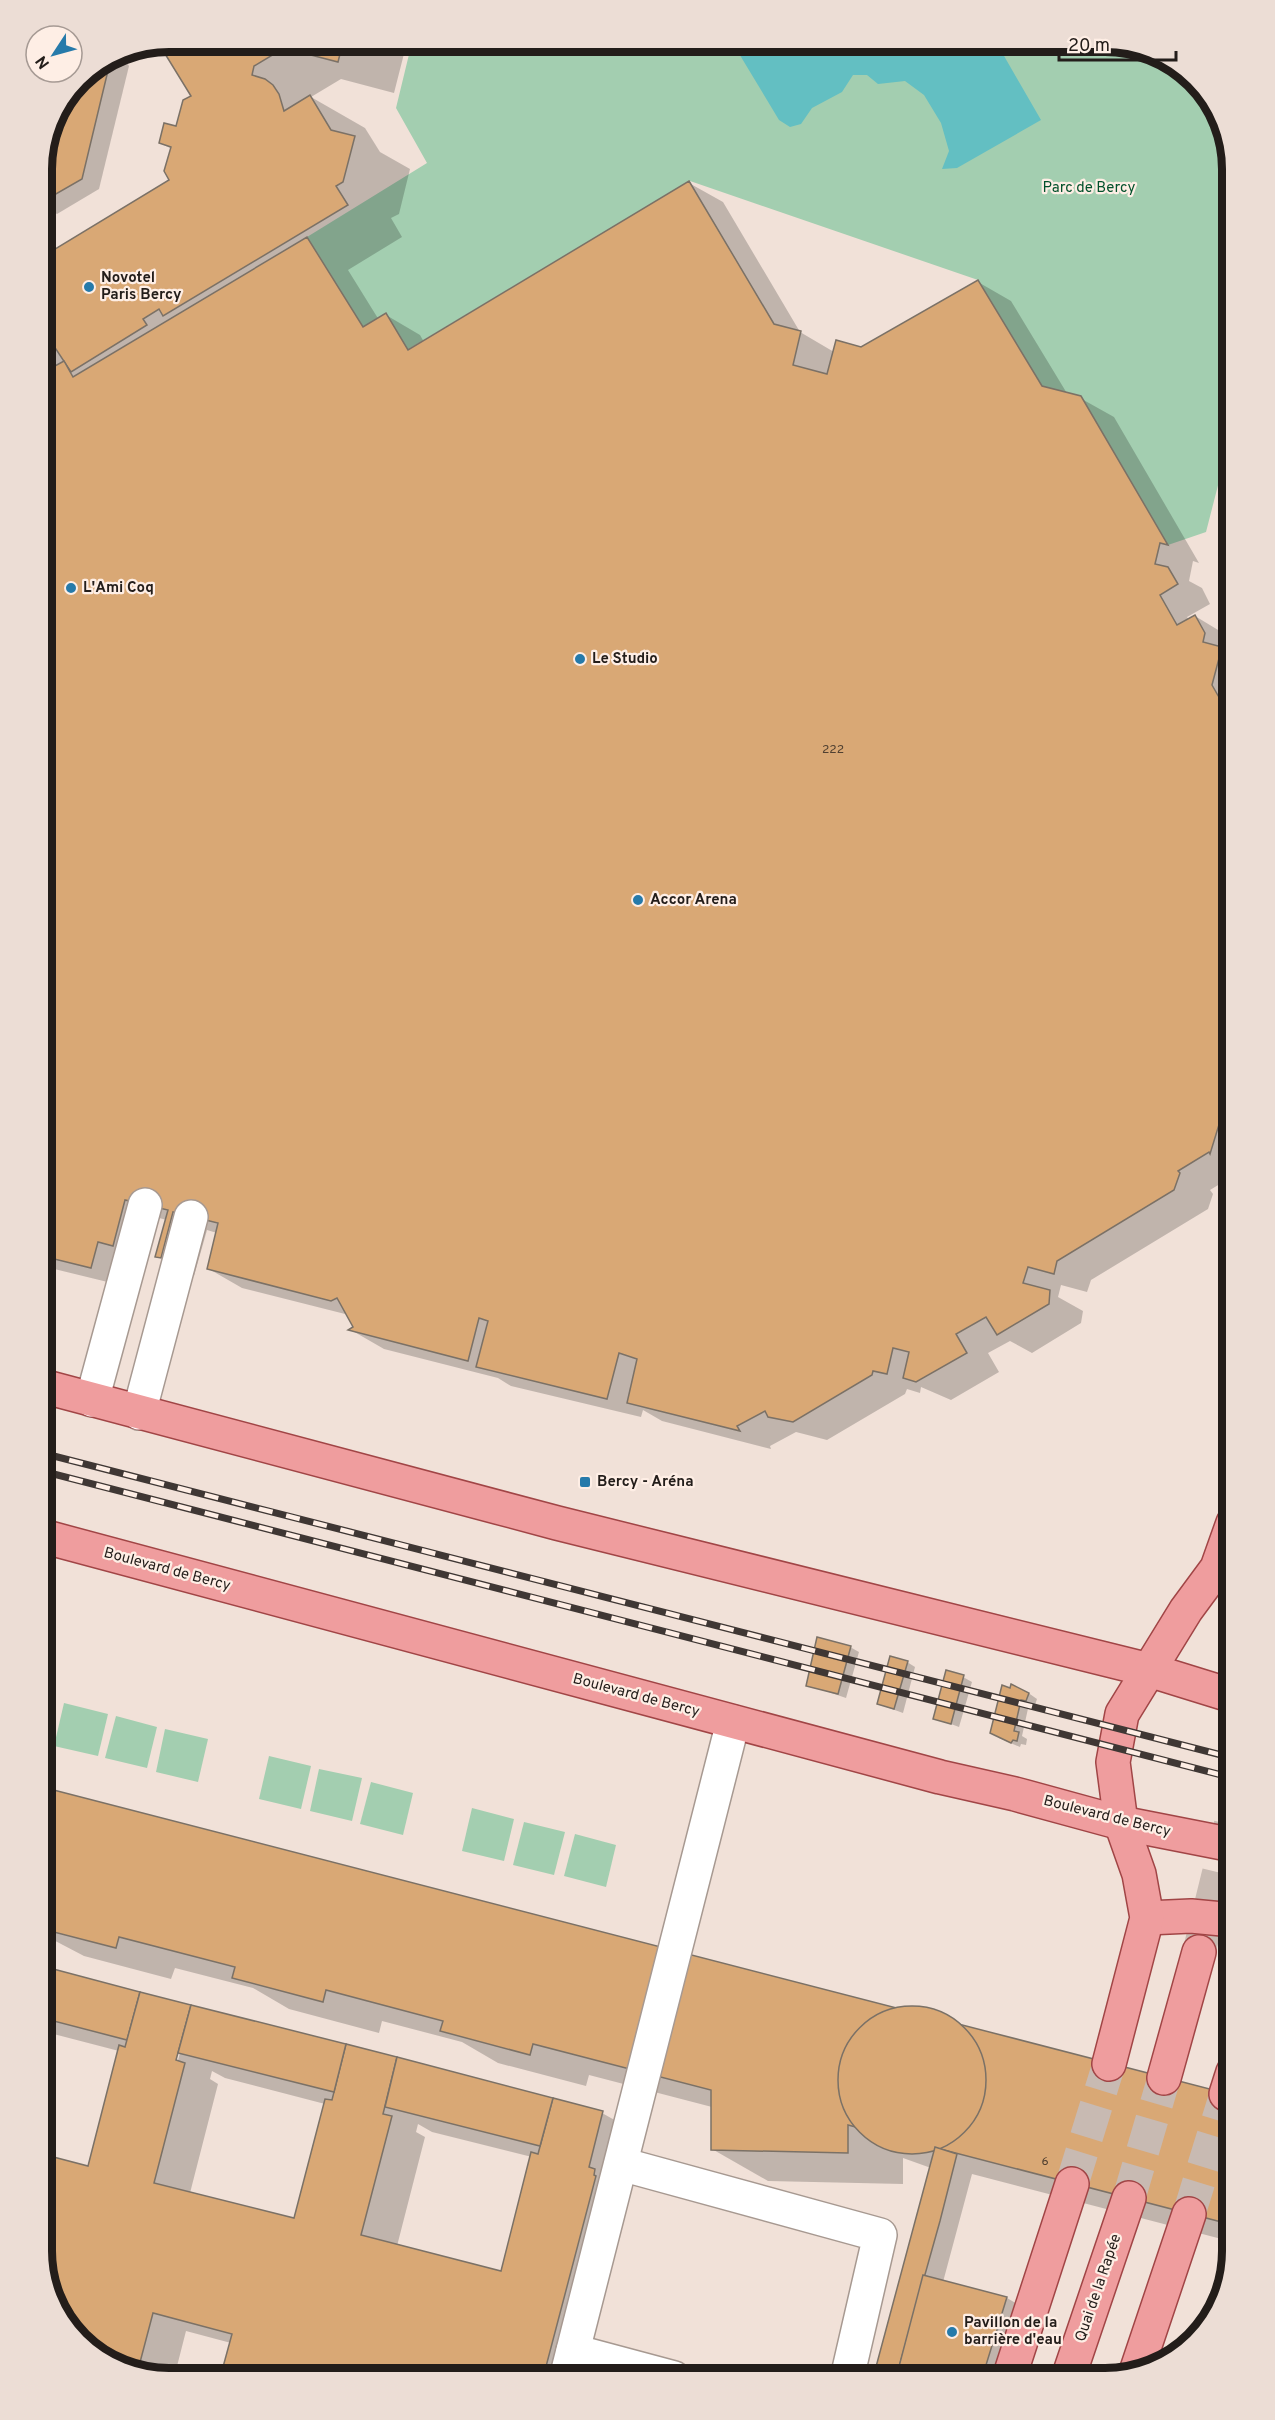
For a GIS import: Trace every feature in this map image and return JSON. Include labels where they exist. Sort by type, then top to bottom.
[{"type":"main road","points":[[52,1389],[557,1523],[1149,1670],[1222,1693]]},
{"type":"main road","name":"Boulevard de Bercy","points":[[52,1539],[733,1722],[1121,1823],[1222,1843]]},
{"type":"main road","points":[[1109,2064],[1147,1917],[1139,1874],[1121,1823],[1114,1750],[1122,1713],[1149,1670],[1222,1582]]},
{"type":"main road","points":[[1147,1917],[1191,1916],[1222,1919]]},
{"type":"main road","points":[[1164,2078],[1198,1952]]},
{"type":"main road","points":[[1012,2368],[1072,2184]]},
{"type":"main road","name":"Quai de la Rapée","points":[[1071,2368],[1129,2198]]},
{"type":"main road","points":[[1139,2362],[1189,2214]]},
{"type":"lane","points":[[92,1400],[145,1205]]},
{"type":"lane","points":[[139,1413],[191,1217]]},
{"type":"lane","points":[[595,2367],[569,2364],[733,1722]]},
{"type":"lane","points":[[621,2164],[880,2235],[849,2368]]},
{"type":"green space","name":"Parc de Bercy","points":[[409,53],[1113,53],[1143,59],[1171,72],[1203,104],[1214,125],[1221,154],[1222,470],[1206,532],[1168,545],[1042,386],[978,280],[690,181],[385,363],[307,237],[427,163],[396,108]]},
{"type":"green space","points":[[64,1703],[108,1714],[98,1756],[54,1746]]},
{"type":"green space","points":[[116,1716],[157,1727],[147,1768],[105,1758]]},
{"type":"green space","points":[[165,1729],[208,1739],[198,1782],[156,1772]]},
{"type":"green space","points":[[269,1756],[311,1766],[301,1809],[259,1799]]},
{"type":"green space","points":[[319,1769],[362,1778],[352,1821],[310,1811]]},
{"type":"green space","points":[[371,1782],[413,1793],[403,1835],[360,1824]]},
{"type":"green space","points":[[472,1808],[514,1819],[504,1861],[462,1851]]},
{"type":"green space","points":[[524,1822],[565,1832],[554,1875],[513,1865]]},
{"type":"green space","points":[[575,1834],[616,1845],[606,1887],[564,1876]]},
{"type":"water","points":[[739,53],[1002,53],[1041,120],[957,168],[942,169],[949,151],[941,123],[924,95],[905,81],[878,84],[867,75],[853,75],[842,92],[812,108],[801,124],[790,127],[779,120]]},
{"type":"building","points":[[165,53],[276,53],[254,66],[252,75],[265,79],[273,85],[279,94],[284,111],[310,95],[331,130],[355,136],[343,182],[336,186],[348,205],[163,316],[159,309],[143,319],[147,325],[71,372],[53,346],[53,250],[169,180],[164,171],[171,147],[159,143],[164,123],[176,126],[183,100],[191,96]]},
{"type":"building","points":[[303,53],[340,53],[338,62]]},
{"type":"building","points":[[108,70],[82,179],[53,196],[53,162],[56,139],[61,125],[82,92]]},
{"type":"building","name":"Accor Arena","points":[[689,181],[774,324],[801,331],[793,365],[827,374],[836,340],[861,347],[978,280],[1042,386],[1081,396],[1168,545],[1160,543],[1155,564],[1168,567],[1178,584],[1160,595],[1177,625],[1195,615],[1205,633],[1203,642],[1222,647],[1212,685],[1222,703],[1222,1115],[1210,1154],[1209,1152],[1178,1171],[1180,1173],[1174,1190],[1057,1261],[1054,1274],[1028,1267],[1023,1283],[1050,1290],[1049,1304],[997,1335],[986,1317],[956,1334],[967,1353],[916,1382],[903,1378],[909,1352],[893,1348],[887,1374],[873,1371],[872,1375],[793,1422],[768,1417],[765,1411],[737,1426],[740,1431],[627,1403],[637,1359],[619,1353],[607,1399],[476,1367],[488,1321],[479,1318],[468,1361],[348,1330],[353,1327],[337,1298],[331,1301],[207,1269],[218,1223],[173,1212],[161,1258],[155,1257],[168,1210],[125,1200],[113,1246],[98,1242],[91,1268],[52,1259],[53,367],[64,361],[73,377],[307,237],[363,327],[386,313],[408,350]]},
{"type":"building","points":[[817,1637],[851,1646],[838,1694],[806,1686]]},
{"type":"building","points":[[890,1656],[908,1661],[894,1709],[877,1704]]},
{"type":"building","points":[[946,1670],[964,1675],[951,1724],[933,1719]]},
{"type":"building","points":[[1011,1684],[1029,1693],[1026,1701],[1021,1700],[1014,1731],[1019,1732],[1017,1741],[1013,1740],[1011,1743],[990,1733],[1002,1685],[1010,1688]]},
{"type":"building","points":[[52,1790],[1222,2092],[1222,2222],[848,2125],[848,2153],[711,2150],[711,2090],[533,2044],[530,2055],[440,2031],[443,2021],[326,1990],[323,2002],[232,1978],[235,1967],[119,1937],[116,1948],[52,1932]]},
{"type":"building","points":[[52,1969],[140,1992],[127,2040],[52,2021]]},
{"type":"building","points":[[140,1992],[191,2005],[176,2060],[185,2063],[154,2183],[294,2218],[325,2099],[332,2100],[346,2044],[397,2057],[383,2114],[392,2116],[361,2235],[501,2271],[531,2152],[538,2154],[553,2098],[603,2111],[589,2167],[595,2169],[594,2175],[596,2176],[546,2367],[223,2367],[232,2334],[153,2313],[140,2363],[104,2348],[77,2322],[68,2309],[59,2288],[52,2250],[52,2157],[88,2166],[119,2045],[125,2047]]},
{"type":"building","points":[[191,2005],[346,2044],[334,2092],[178,2053]]},
{"type":"building","points":[[912,2006],[926,2007],[940,2012],[964,2028],[980,2052],[985,2066],[985,2094],[980,2108],[964,2132],[940,2148],[926,2153],[912,2154],[898,2153],[884,2148],[860,2132],[844,2108],[839,2094],[838,2080],[839,2066],[844,2052],[860,2028],[884,2012],[898,2007]]},
{"type":"building","points":[[397,2057],[553,2098],[540,2146],[385,2107]]},
{"type":"building","points":[[935,2147],[957,2154],[899,2368],[876,2368]]},
{"type":"building","name":"Pavillon de la barrière d'eau","points":[[923,2275],[1007,2297],[985,2368],[899,2368]]},
{"type":"tunnel","points":[[1199,1952],[1222,1859]]},
{"type":"tunnel","points":[[1072,2184],[1109,2064]]},
{"type":"tunnel","points":[[1129,2198],[1164,2078]]},
{"type":"tunnel","points":[[1189,2214],[1222,2107]]},
{"type":"railway","points":[[52,1456],[1222,1755]]},
{"type":"railway","points":[[52,1474],[1222,1775]]},
{"type":"place","name":"Novotel Paris Bercy","points":[[89,287]]},
{"type":"place","name":"L'Ami Coq","points":[[71,588]]},
{"type":"place","name":"Le Studio","points":[[580,659]]},
{"type":"place","name":"Accor Arena","points":[[638,900]]},
{"type":"place","name":"Bercy - Aréna","points":[[585,1482]]},
{"type":"place","name":"Pavillon de la barrière d'eau","points":[[952,2332]]}]
